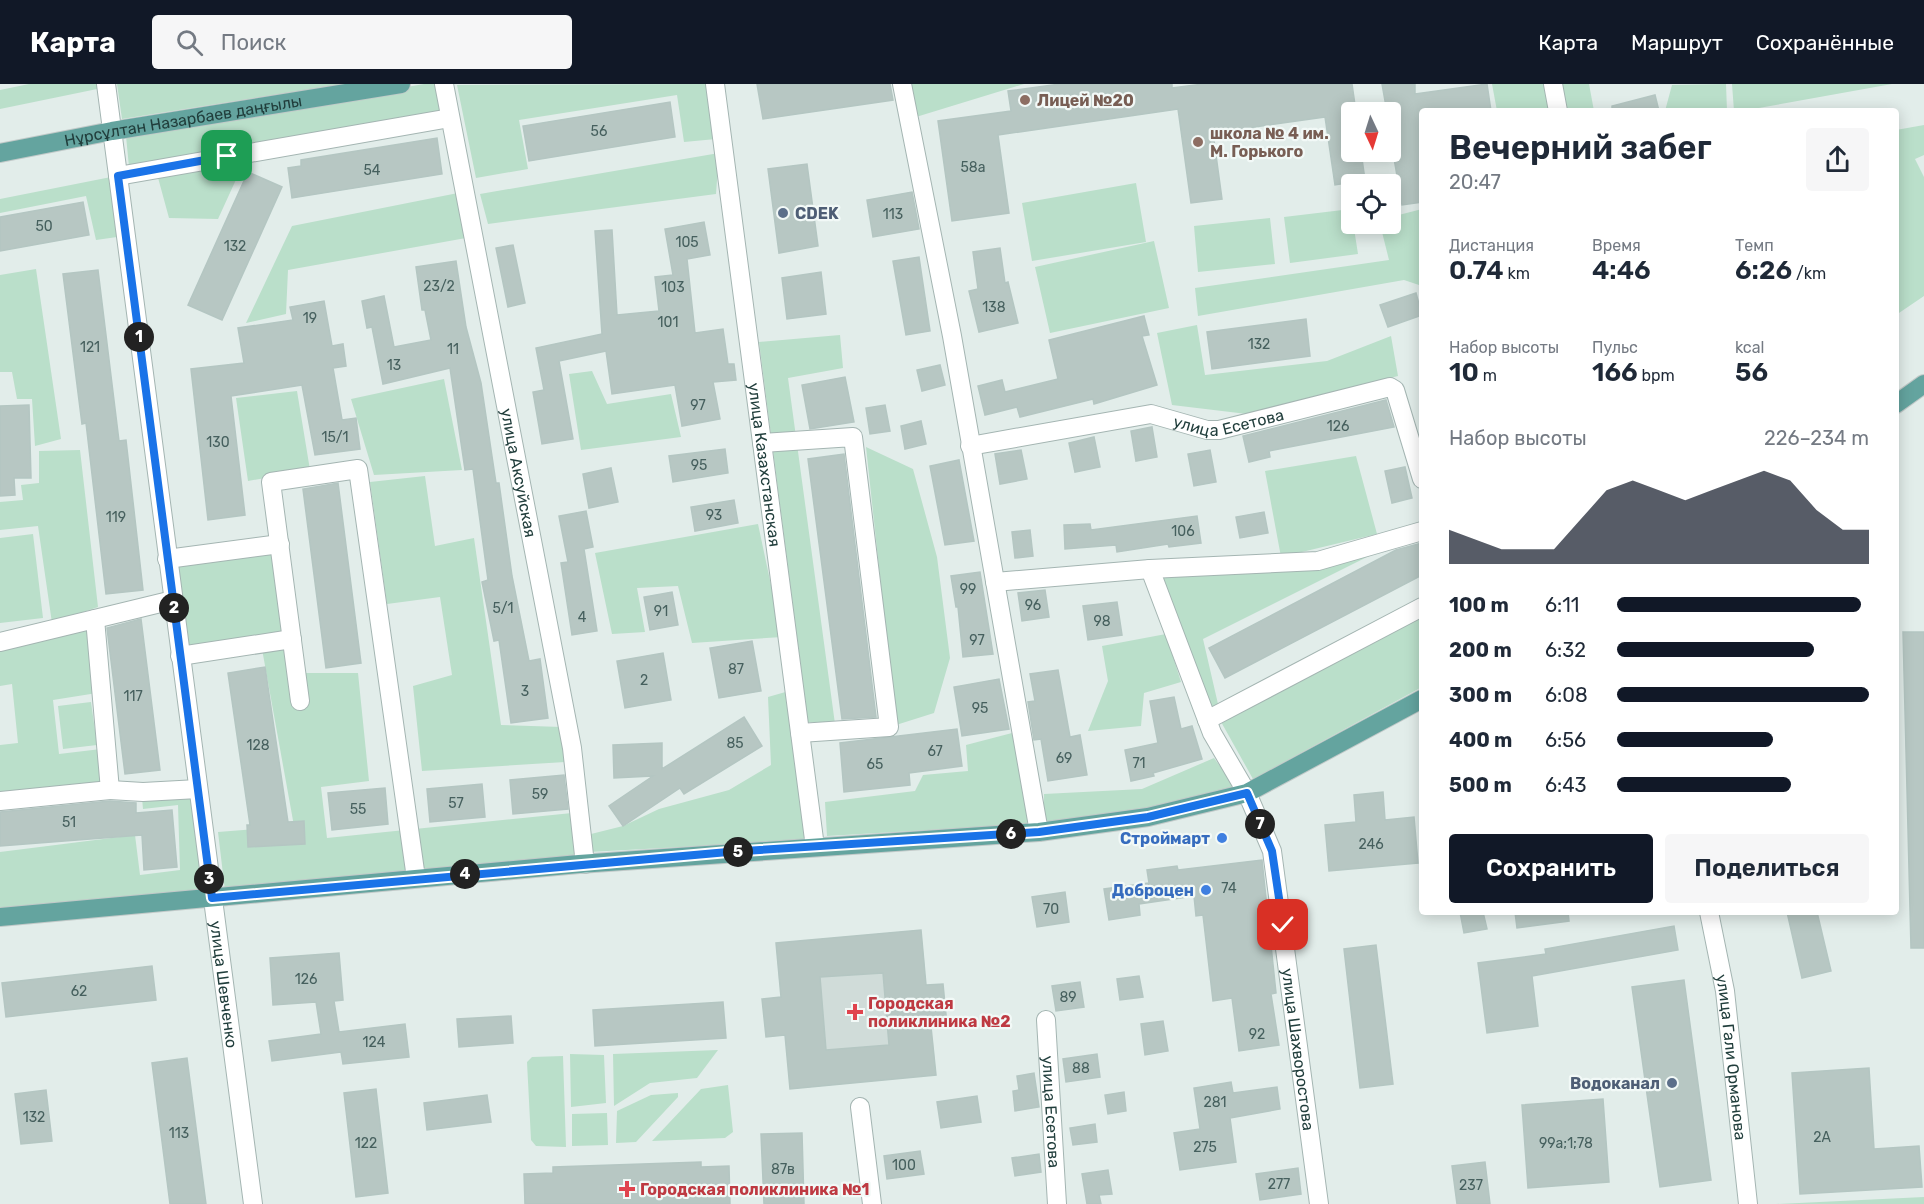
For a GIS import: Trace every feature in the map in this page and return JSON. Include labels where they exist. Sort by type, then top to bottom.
[{"type":"main road","name":"Нұрсұлтан Назарбаев даңғылы","points":[[0,153],[112,131],[401,84]]},
{"type":"main road","points":[[1899,402],[1924,384]]},
{"type":"main road","points":[[0,917],[585,864],[1039,832],[1148,817],[1247,793],[1419,701]]},
{"type":"street","name":"улица Шевченко","points":[[106,84],[253,1204]]},
{"type":"street","name":"улица Аксуйская","points":[[444,84],[572,748],[585,864]]},
{"type":"street","name":"улица Казахстанская","points":[[715,84],[815,847]]},
{"type":"street","points":[[902,84],[952,336],[1039,832]]},
{"type":"street","points":[[1553,84],[1557,108]]},
{"type":"street","points":[[118,176],[450,117]]},
{"type":"street","name":"улица Есетова","points":[[970,446],[1141,414],[1162,416],[1207,430],[1220,430],[1390,387],[1395,390],[1419,469]]},
{"type":"street","points":[[762,443],[853,437],[888,727],[800,733]]},
{"type":"street","points":[[300,701],[271,482],[358,469],[416,878]]},
{"type":"street","points":[[995,582],[1150,569],[1317,561],[1419,532]]},
{"type":"street","points":[[168,559],[280,544]]},
{"type":"street","name":"улица Шахворостова","points":[[1150,569],[1207,720],[1247,793],[1272,851],[1294,999],[1319,1204]]},
{"type":"street","points":[[0,642],[173,600]]},
{"type":"street","points":[[1207,720],[1419,609]]},
{"type":"street","points":[[95,619],[110,790]]},
{"type":"street","points":[[180,656],[292,639]]},
{"type":"street","points":[[0,801],[110,790],[143,792],[198,789]]},
{"type":"street","name":"улица Гали Орманова","points":[[1710,915],[1725,991],[1748,1204]]},
{"type":"street","name":"улица Есетова","points":[[1046,1020],[1057,1204]]},
{"type":"street","points":[[860,1107],[872,1204]]},
{"type":"shaded area","name":"Городская поликлиника №2","points":[[921,930],[925,968],[911,969],[913,987],[943,984],[947,1025],[919,1028],[920,1043],[933,1042],[936,1075],[790,1089],[787,1054],[802,1052],[800,1034],[766,1037],[762,999],[797,995],[795,978],[779,980],[776,943]]},
{"type":"green space","points":[[29,84],[102,84],[102,88],[0,109],[0,90]]},
{"type":"green space","points":[[117,84],[343,84],[122,119]]},
{"type":"green space","points":[[424,84],[437,84],[443,114],[129,167],[126,136]]},
{"type":"green space","points":[[707,84],[716,139],[684,142],[677,95],[519,120],[528,169],[476,178],[457,85]]},
{"type":"green space","points":[[909,84],[1024,84],[916,117]]},
{"type":"green space","points":[[1492,84],[1547,84],[1551,108],[1496,108]]},
{"type":"green space","points":[[1560,84],[1589,84],[1593,108],[1564,108]]},
{"type":"green space","points":[[1726,84],[1727,108],[1666,108],[1672,85]]},
{"type":"green space","points":[[1732,84],[1892,84],[1759,108],[1734,108]]},
{"type":"green space","points":[[1924,125],[1924,155],[1915,159],[1924,177],[1924,296],[1899,313],[1899,129]]},
{"type":"green space","points":[[719,153],[716,194],[488,224],[480,194]]},
{"type":"green space","points":[[245,160],[218,219],[169,218],[157,174]]},
{"type":"green space","points":[[111,177],[117,237],[96,240],[86,196],[0,213],[0,199]]},
{"type":"green space","points":[[1136,183],[1146,242],[1032,261],[1022,203]]},
{"type":"green space","points":[[458,193],[466,238],[288,270],[286,314],[246,323],[292,226]]},
{"type":"green space","points":[[1341,210],[1341,234],[1355,234],[1358,254],[1290,263],[1284,217]]},
{"type":"green space","points":[[1419,210],[1419,285],[1404,280],[1198,316],[1195,288],[1389,260],[1382,234],[1401,234],[1401,214]]},
{"type":"green space","points":[[1270,218],[1275,264],[1198,272],[1194,226]]},
{"type":"green space","points":[[1154,241],[1169,308],[1050,333],[1035,267]]},
{"type":"green space","points":[[36,269],[61,439],[35,446],[32,399],[17,399],[12,372],[0,372],[0,275]]},
{"type":"green space","points":[[1197,325],[1205,375],[1327,361],[1391,336],[1398,376],[1247,414],[1172,405],[1157,333]]},
{"type":"green space","points":[[840,335],[843,368],[788,378],[835,724],[808,722],[759,342]]},
{"type":"green space","points":[[592,371],[607,404],[671,394],[681,437],[581,450],[569,374]]},
{"type":"green space","points":[[444,379],[462,470],[374,475],[351,399]]},
{"type":"green space","points":[[297,391],[310,470],[248,481],[236,398]]},
{"type":"green space","points":[[866,447],[913,469],[937,557],[950,658],[934,713],[896,725]]},
{"type":"green space","points":[[80,450],[98,607],[52,623],[38,526],[0,530],[0,502],[23,500],[21,485],[39,483],[39,451]]},
{"type":"green space","points":[[1356,456],[1377,534],[1281,557],[1265,471]]},
{"type":"green space","points":[[425,476],[435,546],[474,538],[501,725],[562,727],[565,762],[422,771],[413,686],[452,675],[440,597],[387,604],[370,482]]},
{"type":"green space","points":[[758,524],[782,637],[692,643],[678,586],[637,588],[645,632],[612,634],[595,553]]},
{"type":"green space","points":[[33,534],[43,618],[0,623],[0,538]]},
{"type":"green space","points":[[275,548],[286,637],[185,651],[172,561]]},
{"type":"green space","points":[[1383,549],[1203,639],[1218,704],[1208,709],[1156,573]]},
{"type":"green space","points":[[1419,615],[1419,689],[1253,779],[1220,720]]},
{"type":"green space","points":[[91,626],[97,693],[53,700],[59,754],[101,749],[104,784],[0,795],[0,745],[18,743],[12,684],[0,686],[0,649]]},
{"type":"green space","points":[[1166,634],[1181,682],[1144,693],[1141,726],[1088,731],[1108,681],[1102,646]]},
{"type":"green space","points":[[285,646],[296,709],[307,708],[304,673],[358,673],[369,781],[321,787],[327,838],[572,813],[579,862],[225,891],[218,832],[294,826],[262,649]]},
{"type":"green space","points":[[789,691],[808,840],[589,852],[587,835],[623,826],[659,809],[729,790],[771,765],[768,697]]},
{"type":"green space","points":[[91,702],[97,745],[63,749],[58,706]]},
{"type":"green space","points":[[1012,733],[1030,824],[827,836],[825,802],[915,791],[923,775],[968,771],[966,745]]},
{"type":"green space","points":[[1214,758],[1237,789],[1144,813],[1044,826],[1044,794],[1142,789]]},
{"type":"green space","points":[[195,796],[206,894],[0,912],[0,852],[135,835],[140,875],[180,870],[178,805],[143,809],[142,798]]},
{"type":"green space","points":[[718,1050],[697,1078],[650,1083],[614,1106],[613,1054]]},
{"type":"green space","points":[[570,1054],[604,1055],[606,1103],[571,1107]]},
{"type":"green space","points":[[563,1056],[566,1147],[536,1146],[531,1140],[527,1062],[532,1057]]},
{"type":"green space","points":[[728,1085],[733,1132],[725,1138],[652,1141],[701,1089]]},
{"type":"green space","points":[[678,1093],[678,1097],[636,1142],[616,1143],[617,1111],[651,1095]]},
{"type":"green space","points":[[607,1113],[608,1145],[572,1146],[572,1114]]},
{"type":"green space","points":[[1924,1197],[1924,1204],[1776,1204]]},
{"type":"building","points":[[757,84],[890,84],[893,100],[763,119]]},
{"type":"building","points":[[1060,84],[1172,84],[1172,88],[1203,84],[1352,84],[1355,102],[1341,102],[1341,162],[1362,162],[1364,174],[1341,174],[1341,184],[1335,185],[1325,117],[1213,133],[1222,199],[1191,203],[1178,109],[998,135],[1009,213],[952,221],[938,121],[1011,111],[1008,91]]},
{"type":"building","points":[[1382,84],[1415,84],[1415,94],[1487,84],[1491,108],[1419,108],[1419,202],[1402,205],[1401,174],[1397,174],[1395,162],[1401,162],[1401,102],[1385,102]]},
{"type":"building","points":[[1655,95],[1658,108],[1612,108],[1612,106]]},
{"type":"building","points":[[670,102],[675,137],[529,161],[523,126]]},
{"type":"building","points":[[437,138],[442,174],[292,198],[288,168],[301,166],[301,160]]},
{"type":"building","points":[[807,164],[818,246],[779,253],[768,169]]},
{"type":"building","points":[[248,172],[282,187],[222,320],[188,305]]},
{"type":"building","points":[[912,192],[919,229],[873,237],[867,200]]},
{"type":"building","points":[[83,202],[89,235],[0,251],[0,217]]},
{"type":"building","points":[[704,222],[710,255],[687,259],[695,333],[723,329],[728,364],[734,364],[736,380],[713,382],[720,419],[682,426],[675,385],[612,394],[606,351],[559,361],[573,439],[542,444],[533,392],[544,390],[536,348],[602,334],[595,231],[612,230],[617,315],[659,311],[655,277],[673,275],[665,229]]},
{"type":"building","points":[[513,245],[525,303],[508,307],[496,248]]},
{"type":"building","points":[[1000,248],[1005,283],[1008,282],[1018,323],[979,332],[969,291],[978,289],[973,252]]},
{"type":"building","points":[[919,257],[930,331],[906,335],[893,261]]},
{"type":"building","points":[[456,261],[466,327],[481,383],[496,483],[499,483],[512,576],[529,661],[540,659],[548,718],[511,723],[499,640],[494,641],[482,582],[488,580],[473,469],[465,470],[450,368],[383,384],[372,327],[367,328],[362,301],[384,296],[394,347],[431,340],[425,310],[422,310],[416,267]]},
{"type":"building","points":[[98,270],[119,441],[126,440],[143,590],[106,594],[86,423],[82,424],[63,274]]},
{"type":"building","points":[[821,272],[826,314],[787,319],[782,278]]},
{"type":"building","points":[[1416,293],[1419,316],[1388,327],[1380,305]]},
{"type":"building","points":[[324,301],[332,346],[343,344],[346,366],[333,368],[342,420],[356,418],[360,449],[315,455],[302,385],[231,396],[245,515],[208,520],[191,369],[244,363],[238,328],[293,320],[290,307]]},
{"type":"building","points":[[1144,316],[1149,335],[1142,336],[1157,385],[1094,404],[1093,399],[1020,417],[1017,407],[985,415],[978,386],[1002,380],[1005,392],[1058,379],[1049,340]]},
{"type":"building","points":[[1306,319],[1310,356],[1212,369],[1207,332]]},
{"type":"building","points":[[940,365],[945,385],[922,391],[917,370]]},
{"type":"building","points":[[845,377],[854,422],[810,429],[802,385]]},
{"type":"building","points":[[1386,400],[1394,427],[1269,451],[1270,457],[1249,462],[1243,436]]},
{"type":"building","points":[[29,405],[31,478],[14,478],[15,495],[0,496],[0,406]]},
{"type":"building","points":[[885,405],[890,431],[870,434],[866,408]]},
{"type":"building","points":[[921,421],[926,444],[905,449],[901,426]]},
{"type":"building","points":[[1152,427],[1157,457],[1136,461],[1131,431]]},
{"type":"building","points":[[1094,437],[1100,467],[1075,472],[1069,443]]},
{"type":"building","points":[[725,449],[728,473],[673,482],[669,456]]},
{"type":"building","points":[[1021,450],[1027,479],[1000,484],[995,454]]},
{"type":"building","points":[[1210,450],[1216,482],[1194,486],[1188,454]]},
{"type":"building","points":[[844,454],[876,717],[842,719],[808,459]]},
{"type":"building","points":[[959,460],[974,541],[945,545],[930,466]]},
{"type":"building","points":[[1405,467],[1412,498],[1392,503],[1385,471]]},
{"type":"building","points":[[611,468],[618,502],[589,508],[583,474]]},
{"type":"building","points":[[338,483],[361,663],[326,668],[303,489]]},
{"type":"building","points":[[734,500],[738,523],[695,531],[691,507]]},
{"type":"building","points":[[586,511],[593,547],[584,549],[597,631],[572,635],[561,563],[568,562],[559,516]]},
{"type":"building","points":[[1264,512],[1268,533],[1240,538],[1236,517]]},
{"type":"building","points":[[1197,516],[1201,543],[1169,547],[1168,544],[1117,552],[1116,545],[1065,549],[1064,525],[1090,524],[1091,530]]},
{"type":"building","points":[[1030,530],[1033,556],[1015,558],[1012,532]]},
{"type":"building","points":[[1419,544],[1419,577],[1225,678],[1209,648],[1396,550]]},
{"type":"building","points":[[980,572],[993,654],[963,657],[958,607],[956,607],[951,576]]},
{"type":"building","points":[[1045,590],[1049,617],[1022,621],[1018,593]]},
{"type":"building","points":[[672,592],[678,625],[650,630],[644,597]]},
{"type":"building","points":[[1117,602],[1122,635],[1088,640],[1083,606]]},
{"type":"building","points":[[141,619],[160,770],[125,774],[107,628]]},
{"type":"building","points":[[1903,632],[1924,632],[1924,948],[1911,948]]},
{"type":"building","points":[[752,641],[761,691],[719,698],[710,648]]},
{"type":"building","points":[[663,653],[671,700],[625,708],[617,661]]},
{"type":"building","points":[[265,667],[288,822],[304,821],[305,844],[248,847],[247,825],[250,825],[228,673]]},
{"type":"building","points":[[1058,670],[1070,737],[1080,735],[1087,775],[1048,781],[1041,739],[1034,740],[1028,702],[1035,701],[1030,674]]},
{"type":"building","points":[[999,679],[1009,729],[962,736],[954,687]]},
{"type":"building","points":[[1174,697],[1181,729],[1192,726],[1202,759],[1153,773],[1154,776],[1131,781],[1125,750],[1158,743],[1150,701]]},
{"type":"building","points":[[744,717],[762,746],[684,794],[680,788],[623,826],[609,806],[653,776],[614,778],[613,745],[662,743],[662,769]]},
{"type":"building","points":[[957,729],[962,766],[909,773],[910,785],[844,792],[840,743]]},
{"type":"building","points":[[564,775],[568,809],[513,814],[510,780]]},
{"type":"building","points":[[482,784],[485,817],[430,822],[427,789]]},
{"type":"building","points":[[385,788],[388,824],[332,830],[328,793]]},
{"type":"building","points":[[1383,792],[1385,820],[1414,817],[1418,863],[1329,871],[1325,825],[1356,822],[1354,795]]},
{"type":"building","points":[[110,801],[136,803],[136,813],[172,810],[177,867],[144,870],[142,835],[0,846],[0,812]]},
{"type":"building","points":[[1262,860],[1276,993],[1271,994],[1279,1045],[1239,1051],[1232,998],[1213,1001],[1203,915],[1196,916],[1194,896],[1139,904],[1140,915],[1109,920],[1104,889],[1149,883],[1147,870],[1177,866],[1178,870]]},
{"type":"building","points":[[1065,892],[1069,922],[1037,927],[1032,897]]},
{"type":"building","points":[[1461,915],[1484,915],[1487,929],[1464,933]]},
{"type":"building","points":[[1515,915],[1568,915],[1569,921],[1517,928]]},
{"type":"building","points":[[1788,915],[1818,915],[1831,971],[1802,978]]},
{"type":"building","points":[[1674,926],[1678,950],[1532,976],[1538,1026],[1487,1033],[1478,963],[1546,954],[1545,949]]},
{"type":"building","name":"Городская поликлиника №2","points":[[921,930],[926,985],[943,984],[947,1025],[931,1027],[936,1075],[790,1089],[785,1035],[766,1037],[762,999],[781,997],[776,943]],"holes":[[[883,973],[889,1045],[826,1050],[820,977]]]},
{"type":"building","points":[[1376,945],[1393,1084],[1360,1088],[1344,949]]},
{"type":"building","points":[[339,953],[343,1000],[334,1001],[339,1032],[405,1024],[409,1057],[343,1064],[341,1052],[272,1061],[269,1041],[321,1034],[316,1002],[273,1005],[270,958]]},
{"type":"building","points":[[152,966],[156,1000],[6,1017],[2,983]]},
{"type":"building","points":[[1139,976],[1143,997],[1120,1000],[1117,979]]},
{"type":"building","name":"Водоканал","points":[[1684,980],[1711,1180],[1660,1187],[1632,987]]},
{"type":"building","points":[[1080,982],[1084,1007],[1056,1011],[1052,986]]},
{"type":"building","points":[[723,1002],[726,1038],[595,1046],[593,1010]]},
{"type":"building","points":[[511,1016],[513,1043],[459,1047],[457,1019]]},
{"type":"building","points":[[1163,1021],[1168,1051],[1145,1055],[1141,1024]]},
{"type":"building","points":[[1097,1054],[1100,1077],[1066,1082],[1063,1059]]},
{"type":"building","points":[[187,1058],[206,1204],[170,1204],[152,1063]]},
{"type":"building","points":[[1869,1068],[1874,1149],[1919,1146],[1922,1187],[1800,1194],[1792,1073]]},
{"type":"building","points":[[1034,1073],[1039,1107],[1015,1111],[1013,1091],[1019,1090],[1017,1076]]},
{"type":"building","points":[[1231,1082],[1233,1093],[1277,1087],[1280,1109],[1230,1118],[1236,1162],[1180,1170],[1174,1133],[1200,1129],[1194,1088]]},
{"type":"building","points":[[376,1089],[388,1193],[356,1197],[344,1093]]},
{"type":"building","points":[[46,1090],[52,1141],[21,1144],[15,1094]]},
{"type":"building","points":[[1124,1092],[1126,1111],[1108,1114],[1105,1095]]},
{"type":"building","points":[[487,1095],[491,1122],[427,1130],[424,1103]]},
{"type":"building","points":[[977,1096],[981,1122],[941,1128],[937,1102]]},
{"type":"building","name":"Водоканал","points":[[1603,1099],[1609,1182],[1528,1188],[1522,1105]]},
{"type":"building","points":[[1095,1124],[1097,1142],[1073,1145],[1070,1128]]},
{"type":"building","points":[[802,1133],[804,1204],[764,1204],[761,1134]]},
{"type":"building","points":[[920,1151],[924,1174],[887,1179],[884,1156]]},
{"type":"building","points":[[1039,1154],[1041,1172],[1015,1176],[1012,1158]]},
{"type":"building","name":"Городская поликлиника №1","points":[[701,1162],[701,1167],[729,1166],[730,1204],[525,1204],[524,1174],[553,1173],[553,1167]]},
{"type":"building","points":[[1485,1162],[1490,1204],[1457,1204],[1452,1166]]},
{"type":"building","points":[[1298,1168],[1301,1194],[1260,1200],[1256,1174]]},
{"type":"building","points":[[1108,1170],[1112,1194],[1099,1195],[1101,1204],[1087,1204],[1082,1174]]},
{"type":"place","name":"Лицей №20","points":[[1025,100]]},
{"type":"place","name":"школа № 4 им. М. Горького","points":[[1198,142]]},
{"type":"place","name":"CDEK","points":[[783,213]]},
{"type":"place","name":"Строймарт","points":[[1222,838]]},
{"type":"place","name":"Доброцен","points":[[1206,890]]},
{"type":"place","name":"Городская поликлиника №2","points":[[855,1012]]},
{"type":"place","name":"Водоканал","points":[[1672,1083]]},
{"type":"place","name":"Городская поликлиника №1","points":[[627,1189]]},
{"type":"route","points":[[227,156],[118,176],[212,898],[416,878],[728,852],[1039,832],[1148,817],[1247,793],[1272,851],[1283,925]]}]
